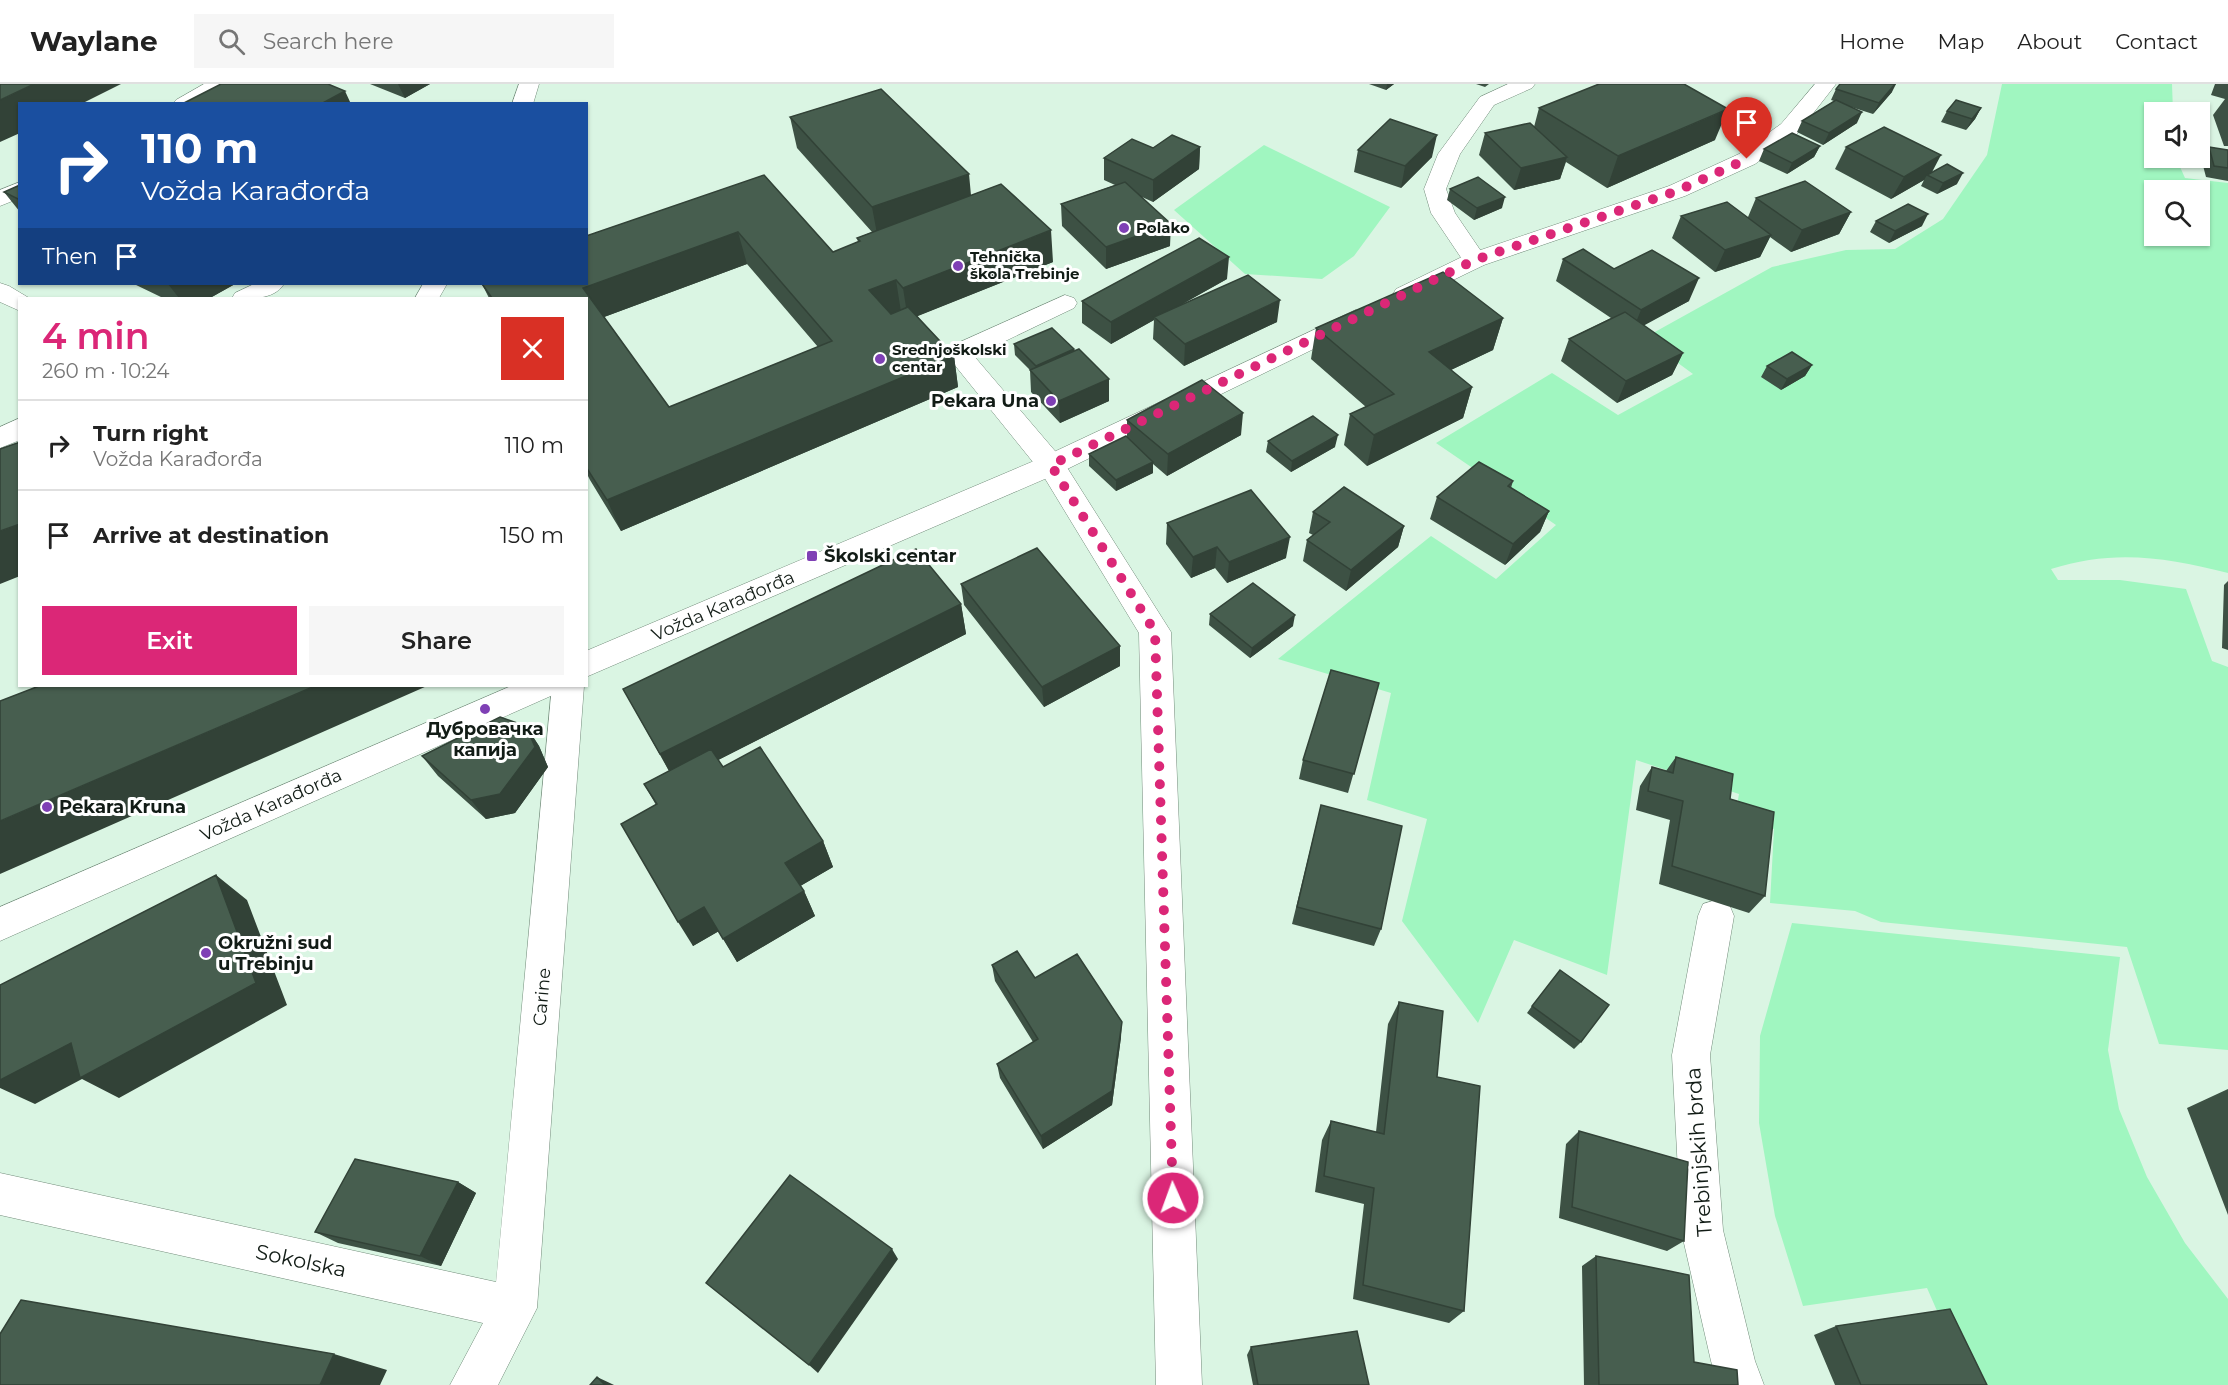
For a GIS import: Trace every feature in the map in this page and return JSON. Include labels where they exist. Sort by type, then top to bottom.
[{"type":"street","points":[[187,102],[220,84]]},
{"type":"street","points":[[523,102],[529,84]]},
{"type":"street","points":[[1475,260],[1443,213],[1435,189],[1449,154],[1487,101],[1525,84]]},
{"type":"street","name":"Vožda Karađorđa","points":[[588,664],[1051,465],[1475,260],[1677,191],[1747,159],[1789,129],[1826,84]]},
{"type":"street","points":[[0,199],[18,190]]},
{"type":"street","points":[[246,297],[270,285]]},
{"type":"street","points":[[0,291],[18,302]]},
{"type":"street","points":[[1065,303],[958,353],[1051,465],[1155,632],[1179,1385]]},
{"type":"street","points":[[0,439],[18,428]]},
{"type":"street","name":"Vožda Karađorđa","points":[[0,924],[540,687]]},
{"type":"street","name":"Carine","points":[[516,1308],[568,687]]},
{"type":"street","name":"Trebinjskih brda","points":[[1716,916],[1691,1055],[1702,1230],[1733,1361],[1741,1385]]},
{"type":"street","name":"Sokolska","points":[[0,1194],[516,1308]]},
{"type":"street","points":[[473,1385],[516,1308]]},
{"type":"green space","points":[[2002,84],[2172,84],[2173,102],[2144,102],[2144,168],[2180,168],[2185,178],[2202,180],[2144,180],[2144,246],[2210,246],[2210,181],[2228,183],[2228,573],[2161,559],[2118,557],[2096,559],[2051,569],[2058,580],[2120,580],[2186,589],[2212,661],[2228,667],[2228,1050],[2159,1044],[2127,947],[1881,922],[1855,911],[1770,903],[1774,829],[1735,817],[1739,794],[1636,760],[1607,975],[1514,940],[1478,1023],[1402,921],[1427,819],[1367,800],[1391,693],[1278,659],[1431,536],[1496,579],[1556,525],[1436,443],[1552,373],[1618,415],[1693,374],[1644,338],[1772,267],[1846,250],[1895,249],[1943,219],[1987,155]]},
{"type":"green space","points":[[1264,145],[1390,207],[1354,256],[1322,279],[1245,274],[1174,210]]},
{"type":"green space","points":[[1792,923],[2120,957],[2108,1050],[2119,1109],[2147,1177],[2185,1243],[2228,1299],[2228,1385],[1974,1385],[1927,1288],[1803,1306],[1775,1216],[1759,1123],[1760,1036]]},
{"type":"building","points":[[0,84],[34,84],[0,100]]},
{"type":"building","points":[[221,84],[328,84],[345,91],[325,102],[186,102]]},
{"type":"building","points":[[1599,84],[1684,84],[1728,109],[1618,156],[1539,108]]},
{"type":"building","points":[[1840,84],[1895,84],[1879,103],[1836,89]]},
{"type":"building","points":[[881,89],[969,174],[872,207],[790,117]]},
{"type":"building","points":[[1836,100],[1862,112],[1829,133],[1802,121]]},
{"type":"building","points":[[1956,100],[1981,108],[1972,119],[1947,111]]},
{"type":"building","points":[[1390,119],[1437,135],[1405,166],[1358,150]]},
{"type":"building","points":[[1530,123],[1567,157],[1521,168],[1485,133]]},
{"type":"building","points":[[1884,127],[1941,155],[1904,177],[1846,147]]},
{"type":"building","points":[[1792,133],[1820,146],[1792,163],[1764,149]]},
{"type":"building","points":[[1172,135],[1200,147],[1153,180],[1104,158],[1132,139],[1153,148]]},
{"type":"building","points":[[2210,147],[2228,150],[2228,168],[2214,166]]},
{"type":"building","points":[[1947,164],[1963,173],[1943,183],[1927,175]]},
{"type":"building","points":[[764,175],[833,252],[860,241],[857,238],[1001,184],[1051,230],[903,288],[896,280],[869,290],[891,314],[908,307],[954,356],[607,500],[588,470],[588,297],[491,297],[483,285],[588,285],[588,235]],"holes":[[[738,232],[832,341],[669,407],[583,288]]]},
{"type":"building","points":[[1478,177],[1505,197],[1477,208],[1450,189]]},
{"type":"building","points":[[1805,181],[1851,212],[1802,230],[1756,198]]},
{"type":"building","points":[[1125,182],[1171,224],[1106,247],[1061,204]]},
{"type":"building","points":[[18,186],[18,199],[4,192]]},
{"type":"building","points":[[1727,202],[1771,235],[1725,250],[1681,216]]},
{"type":"building","points":[[1908,204],[1928,214],[1895,231],[1876,221]]},
{"type":"building","points":[[1199,238],[1229,257],[1111,322],[1082,301]]},
{"type":"building","points":[[1583,249],[1614,269],[1652,250],[1699,278],[1641,310],[1563,259]]},
{"type":"building","points":[[1443,272],[1503,318],[1429,352],[1472,387],[1374,435],[1350,414],[1394,394],[1316,328]]},
{"type":"building","points":[[1248,275],[1280,300],[1185,344],[1154,317]]},
{"type":"building","points":[[1625,312],[1683,353],[1626,381],[1569,339]]},
{"type":"building","points":[[1052,328],[1074,349],[1036,366],[1014,344]]},
{"type":"building","points":[[1079,349],[1109,379],[1059,401],[1030,370]]},
{"type":"building","points":[[1792,352],[1812,365],[1787,379],[1767,366]]},
{"type":"building","points":[[1202,380],[1243,413],[1168,454],[1127,420]]},
{"type":"building","points":[[1313,416],[1338,435],[1292,461],[1268,441]]},
{"type":"building","points":[[1126,436],[1153,462],[1116,480],[1089,454]]},
{"type":"building","points":[[18,443],[18,525],[0,531],[0,449]]},
{"type":"building","points":[[1479,462],[1513,481],[1508,486],[1549,511],[1513,544],[1437,497]]},
{"type":"building","points":[[1344,487],[1404,526],[1351,570],[1307,540],[1330,522],[1313,512]]},
{"type":"building","points":[[1251,490],[1290,537],[1229,562],[1217,547],[1193,557],[1167,523]]},
{"type":"building","points":[[1037,548],[1120,646],[1042,687],[961,584]]},
{"type":"building","points":[[916,549],[961,604],[660,754],[623,689]]},
{"type":"building","points":[[1253,583],[1295,615],[1252,648],[1210,614]]},
{"type":"building","points":[[1331,670],[1379,683],[1354,774],[1303,760]]},
{"type":"building","points":[[36,687],[313,687],[0,821],[0,701]]},
{"type":"building","points":[[500,717],[526,726],[535,747],[500,794],[471,800],[422,756]]},
{"type":"building","points":[[760,747],[823,841],[785,863],[804,891],[723,939],[704,907],[678,922],[621,824],[657,804],[644,784],[711,749],[723,767]]},
{"type":"building","points":[[1676,757],[1733,774],[1730,799],[1774,812],[1765,896],[1672,866],[1683,801],[1648,791],[1652,767],[1673,773]]},
{"type":"building","points":[[1321,805],[1402,826],[1381,929],[1297,907]]},
{"type":"building","name":"Okružni sud u Trebinju","points":[[216,875],[256,983],[80,1078],[71,1043],[0,1080],[0,985]]},
{"type":"building","points":[[1017,951],[1035,978],[1077,954],[1122,1022],[1112,1091],[1041,1136],[997,1064],[1038,1039],[992,965]]},
{"type":"building","points":[[1560,970],[1609,1005],[1581,1042],[1532,1006]]},
{"type":"building","points":[[1399,1002],[1443,1011],[1437,1077],[1480,1086],[1464,1311],[1363,1285],[1374,1188],[1324,1176],[1331,1121],[1384,1134]]},
{"type":"building","points":[[1579,1131],[1688,1162],[1684,1241],[1572,1207]]},
{"type":"building","points":[[355,1159],[458,1182],[420,1256],[315,1232]]},
{"type":"building","points":[[790,1175],[892,1249],[809,1365],[706,1283]]},
{"type":"building","points":[[1596,1256],[1689,1275],[1694,1362],[1737,1370],[1738,1385],[1599,1385]]},
{"type":"building","points":[[21,1300],[334,1354],[320,1385],[0,1385],[0,1334]]},
{"type":"building","points":[[1950,1309],[1987,1385],[1861,1385],[1836,1326]]},
{"type":"building","points":[[1357,1331],[1369,1385],[1258,1385],[1251,1347]]},
{"type":"building","points":[[597,1377],[605,1385],[590,1385]]},
{"type":"place","name":"Polako","points":[[1124,228]]},
{"type":"place","name":"Tehnička škola Trebinje","points":[[958,266]]},
{"type":"place","name":"Srednjoškolski centar","points":[[880,359]]},
{"type":"place","name":"Pekara Una","points":[[1051,401]]},
{"type":"place","name":"Školski centar","points":[[812,556]]},
{"type":"place","name":"Дубровачка капија","points":[[485,709]]},
{"type":"place","name":"Pekara Kruna","points":[[47,807]]},
{"type":"place","name":"Okružni sud u Trebinju","points":[[206,953]]},
{"type":"route","points":[[1173,1198],[1155,632],[1051,465],[1475,260],[1677,191],[1747,159]]}]
